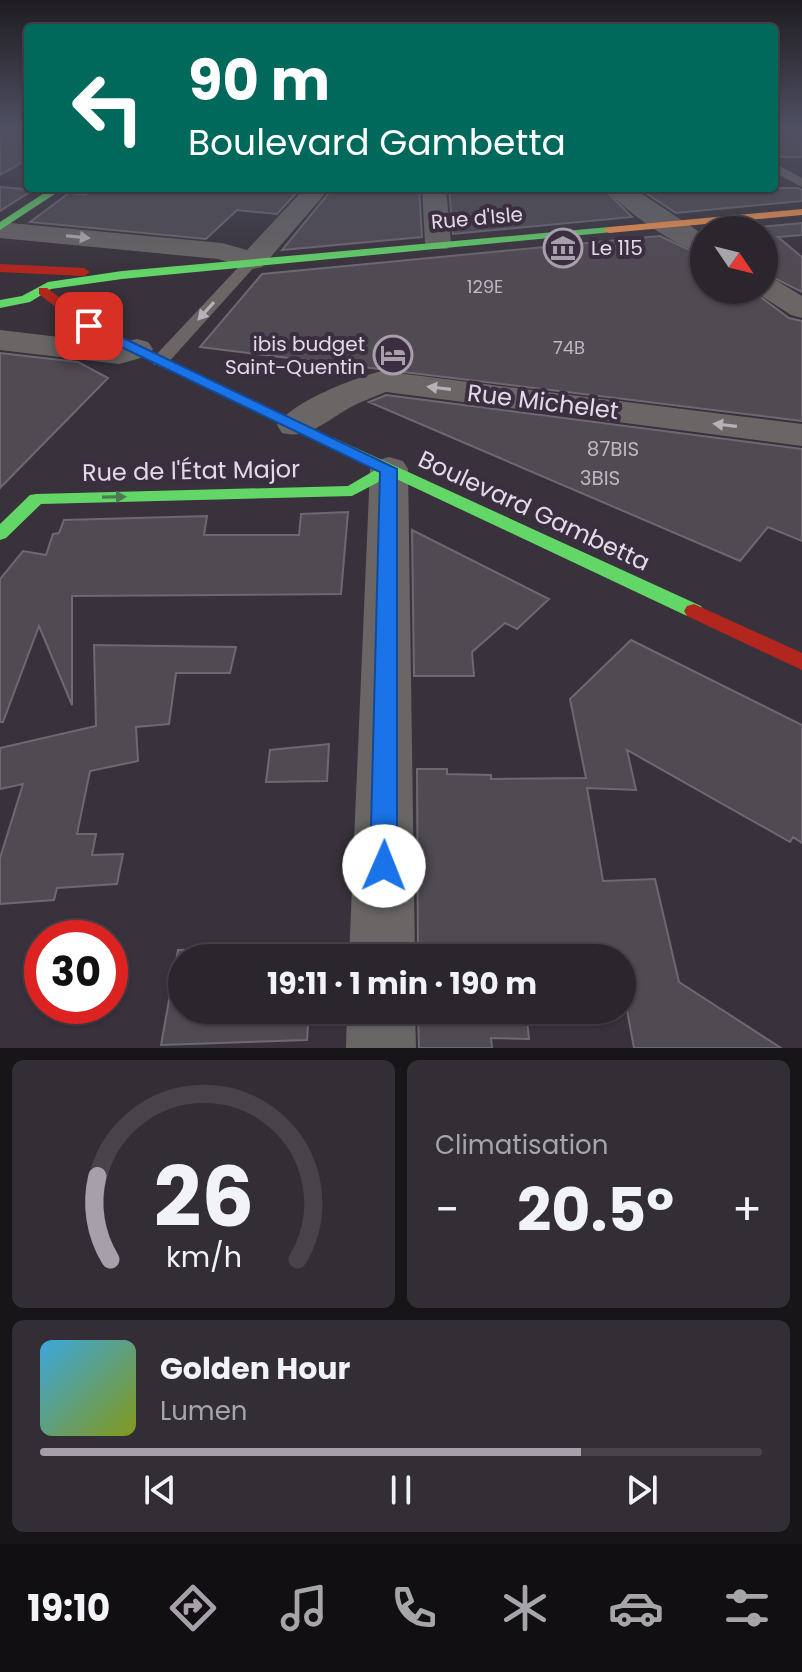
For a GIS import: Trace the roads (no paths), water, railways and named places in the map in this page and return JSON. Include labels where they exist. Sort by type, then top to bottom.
[{"type":"street","points":[[0,228],[53,192]]},
{"type":"street","points":[[0,228],[222,251],[252,261],[314,192]]},
{"type":"street","points":[[434,192],[438,243]]},
{"type":"street","points":[[623,192],[690,238]]},
{"type":"street","name":"Rue d'Isle","points":[[0,268],[44,282],[438,243],[802,212]]},
{"type":"street","points":[[1,304],[44,282],[89,326]]},
{"type":"street","points":[[778,294],[802,309]]},
{"type":"street","points":[[1,304],[89,326]]},
{"type":"street","name":"Boulevard Gambetta","points":[[89,326],[802,662]]},
{"type":"street","points":[[0,340],[148,355]]},
{"type":"street","name":"Rue Michelet","points":[[295,425],[339,399],[382,381],[802,435]]},
{"type":"street","points":[[382,944],[389,469]]},
{"type":"street","name":"Rue de l'État Major","points":[[0,534],[36,499],[352,491],[389,469]]},
{"type":"street","points":[[381,1024],[381,1048]]},
{"type":"lane","points":[[148,355],[252,261]]},
{"type":"place","name":"Le 115","points":[[563,248]]},
{"type":"place","name":"ibis budget Saint-Quentin","points":[[393,355]]}]
